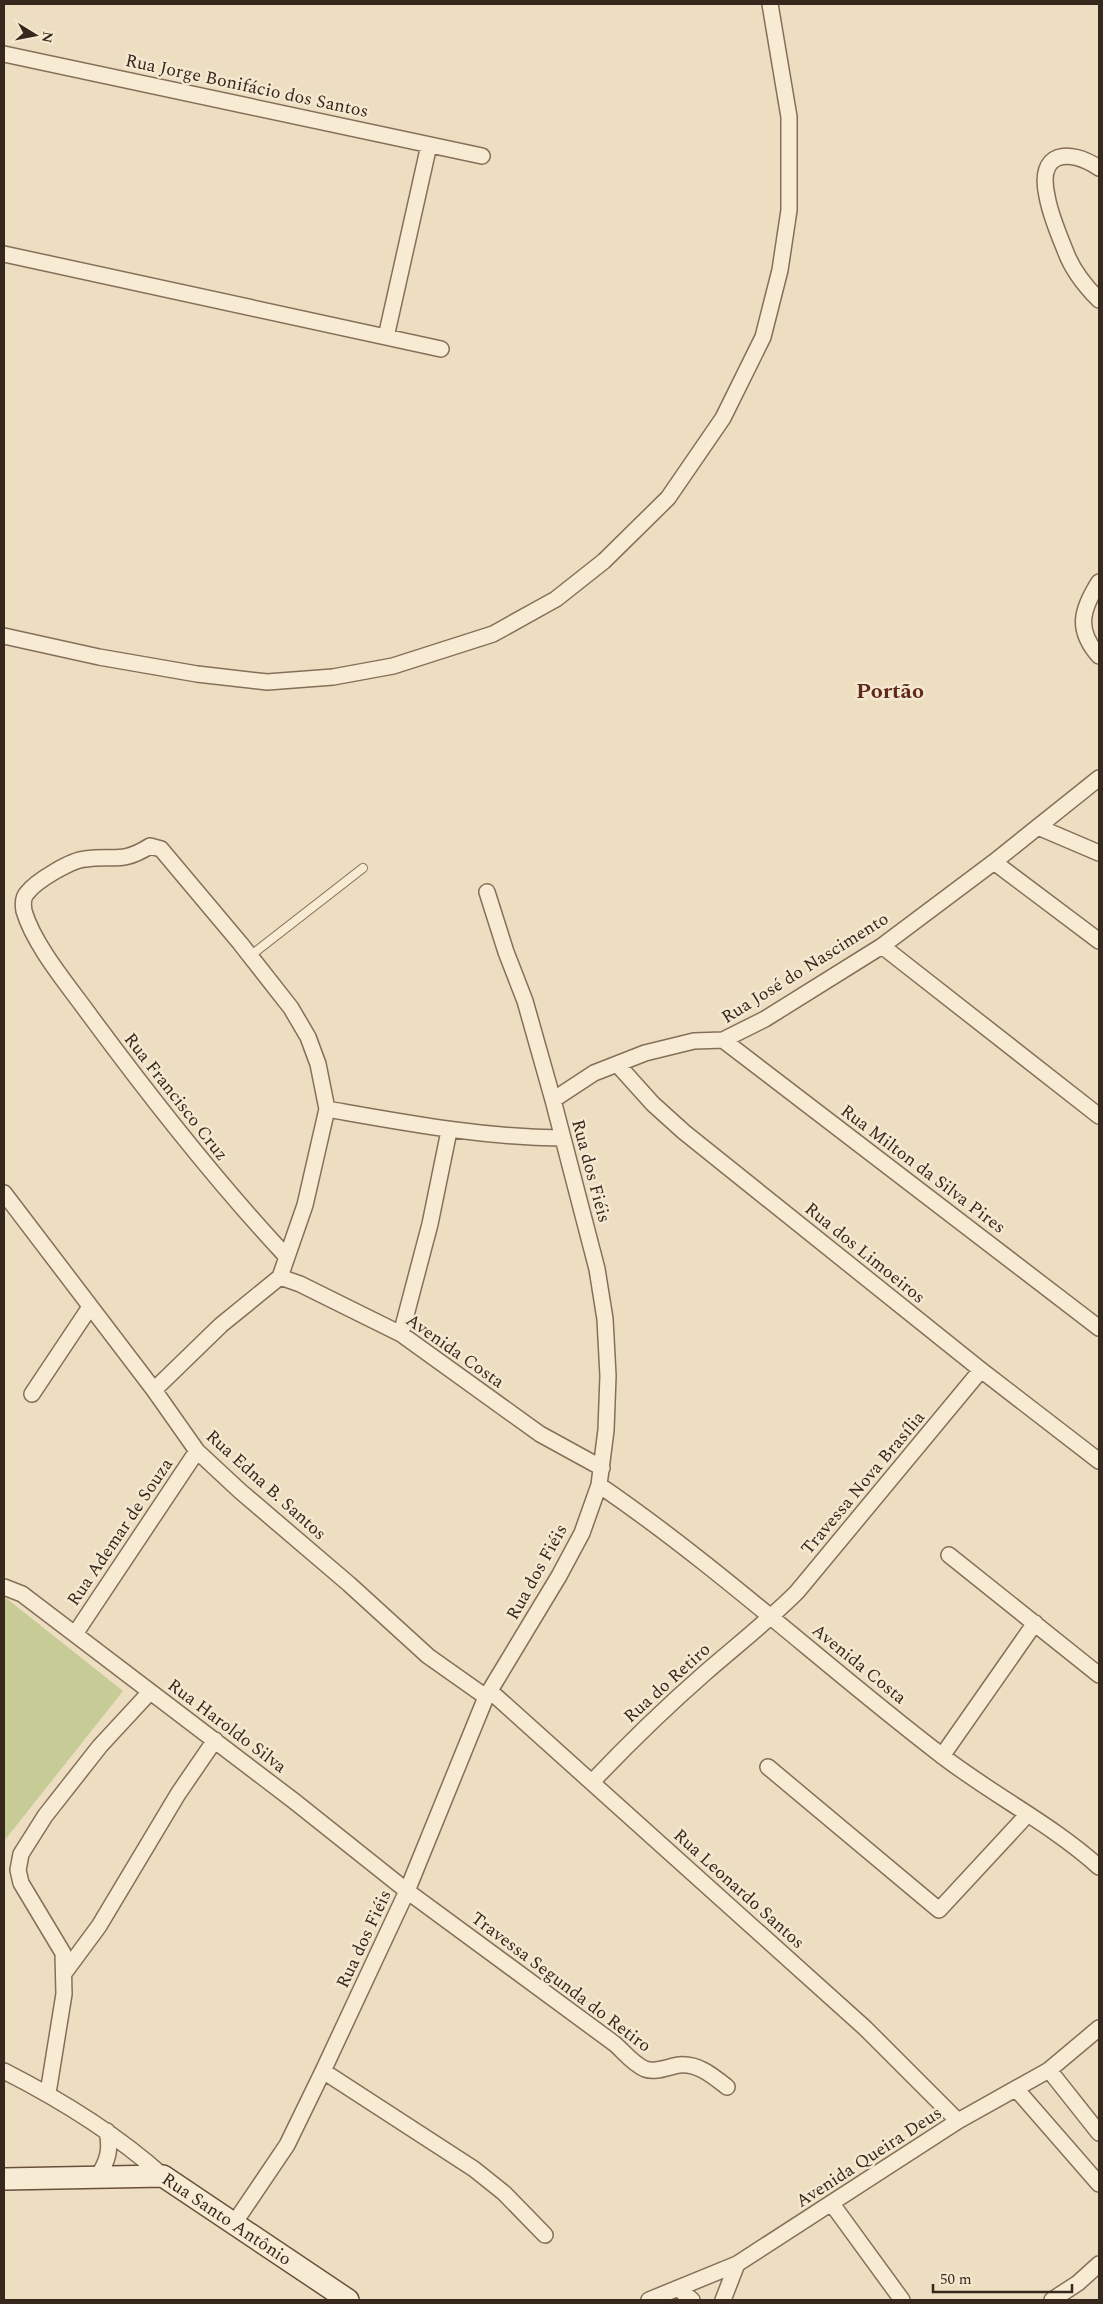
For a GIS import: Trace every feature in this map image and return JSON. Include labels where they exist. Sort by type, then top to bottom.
[{"type":"street","points":[[4,636],[99,657],[197,674],[267,682],[333,677],[394,666],[493,634],[556,599],[604,561],[668,498],[723,418],[763,337],[780,270],[789,210],[788,118],[770,4]]},
{"type":"street","name":"Rua Jorge Bonifácio dos Santos","points":[[4,54],[482,156]]},
{"type":"street","points":[[386,337],[429,145]]},
{"type":"street","points":[[1093,164],[1068,155],[1057,157],[1050,164],[1046,175],[1046,195],[1065,252],[1084,284],[1099,300]]},
{"type":"street","points":[[4,254],[441,349]]},
{"type":"street","points":[[1099,582],[1086,603],[1083,626],[1091,646],[1099,656]]},
{"type":"street","name":"Rua José do Nascimento","points":[[553,1100],[594,1073],[617,1064],[694,1041],[724,1040],[765,1019],[882,946],[994,862],[1099,778]]},
{"type":"street","points":[[1038,827],[1099,853]]},
{"type":"street","name":"Rua Francisco Cruz","points":[[250,956],[171,859],[161,849],[150,846],[129,858],[86,858],[75,861],[40,882],[27,893],[23,900],[24,910],[45,954],[137,1079],[189,1146],[286,1256]]},
{"type":"street","points":[[994,862],[1099,941]]},
{"type":"street","name":"Rua dos Fiéis","points":[[234,2222],[286,2145],[323,2072],[407,1891],[488,1694],[564,1568],[582,1533],[599,1485],[606,1430],[608,1376],[605,1319],[597,1269],[525,1001],[506,952],[488,892]]},
{"type":"street","points":[[882,946],[1099,1116]]},
{"type":"street","points":[[154,1390],[221,1325],[280,1277],[305,1205],[326,1109],[318,1064],[308,1037],[290,1008],[250,956]]},
{"type":"street","name":"Rua Milton da Silva Pires","points":[[724,1040],[1099,1328]]},
{"type":"street","name":"Rua dos Limoeiros","points":[[617,1064],[653,1104],[684,1132],[981,1370],[1099,1461]]},
{"type":"street","points":[[326,1109],[449,1131],[499,1136],[561,1138]]},
{"type":"street","points":[[401,1334],[430,1224],[449,1131]]},
{"type":"street","name":"Rua Edna B. Santos","points":[[4,1193],[154,1390],[197,1451],[428,1656],[488,1694]]},
{"type":"street","name":"Avenida Costa","points":[[280,1277],[316,1291],[401,1334],[540,1434],[602,1468]]},
{"type":"street","points":[[32,1394],[90,1307]]},
{"type":"street","name":"Travessa Nova Brasília","points":[[771,1618],[802,1585],[981,1370]]},
{"type":"street","name":"Rua Ademar de Souza","points":[[75,1634],[197,1451]]},
{"type":"street","name":"Avenida Costa","points":[[599,1485],[696,1555],[942,1756],[1099,1867]]},
{"type":"street","points":[[949,1555],[1099,1674]]},
{"type":"street","name":"Rua Haroldo Silva","points":[[4,1586],[22,1594],[75,1634],[215,1740],[407,1891]]},
{"type":"street","name":"Rua do Retiro","points":[[592,1782],[661,1712],[771,1618]]},
{"type":"street","points":[[942,1756],[1035,1623]]},
{"type":"street","points":[[48,2093],[64,1994],[65,1972],[63,1954],[21,1883],[18,1870],[21,1854],[77,1773],[150,1692]]},
{"type":"street","name":"Rua Leonardo Santos","points":[[488,1694],[592,1782],[866,2028],[958,2121]]},
{"type":"street","points":[[65,1972],[99,1926],[178,1794],[215,1740]]},
{"type":"street","points":[[768,1766],[938,1910],[1027,1815]]},
{"type":"street","name":"Travessa Segunda do Retiro","points":[[407,1891],[574,2012],[645,2069],[658,2070],[680,2065],[696,2067],[711,2074],[727,2087]]},
{"type":"street","name":"Avenida Queira Deus","points":[[650,2300],[737,2264],[958,2121],[1017,2090],[1049,2070],[1099,2028]]},
{"type":"street","points":[[1049,2070],[1099,2133]]},
{"type":"street","points":[[4,2071],[48,2093],[107,2131],[137,2152],[164,2176]]},
{"type":"street","points":[[323,2072],[474,2169],[504,2193],[545,2235]]},
{"type":"street","points":[[1017,2090],[1099,2184]]},
{"type":"street","points":[[98,2176],[107,2162],[110,2144],[107,2131]]},
{"type":"street","name":"Rua Santo Antônio","points":[[4,2179],[164,2176],[348,2300]]},
{"type":"street","points":[[832,2204],[902,2300]]},
{"type":"street","points":[[723,2300],[737,2264]]},
{"type":"street","points":[[1052,2300],[1078,2283],[1099,2264]]},
{"type":"street","points":[[679,2289],[692,2300]]},
{"type":"lane","points":[[250,956],[363,868]]},
{"type":"green space","points":[[6,1598],[123,1691],[4,1841],[4,1600]]},
{"type":"district","name":"Portão","points":[[890,691]]}]
